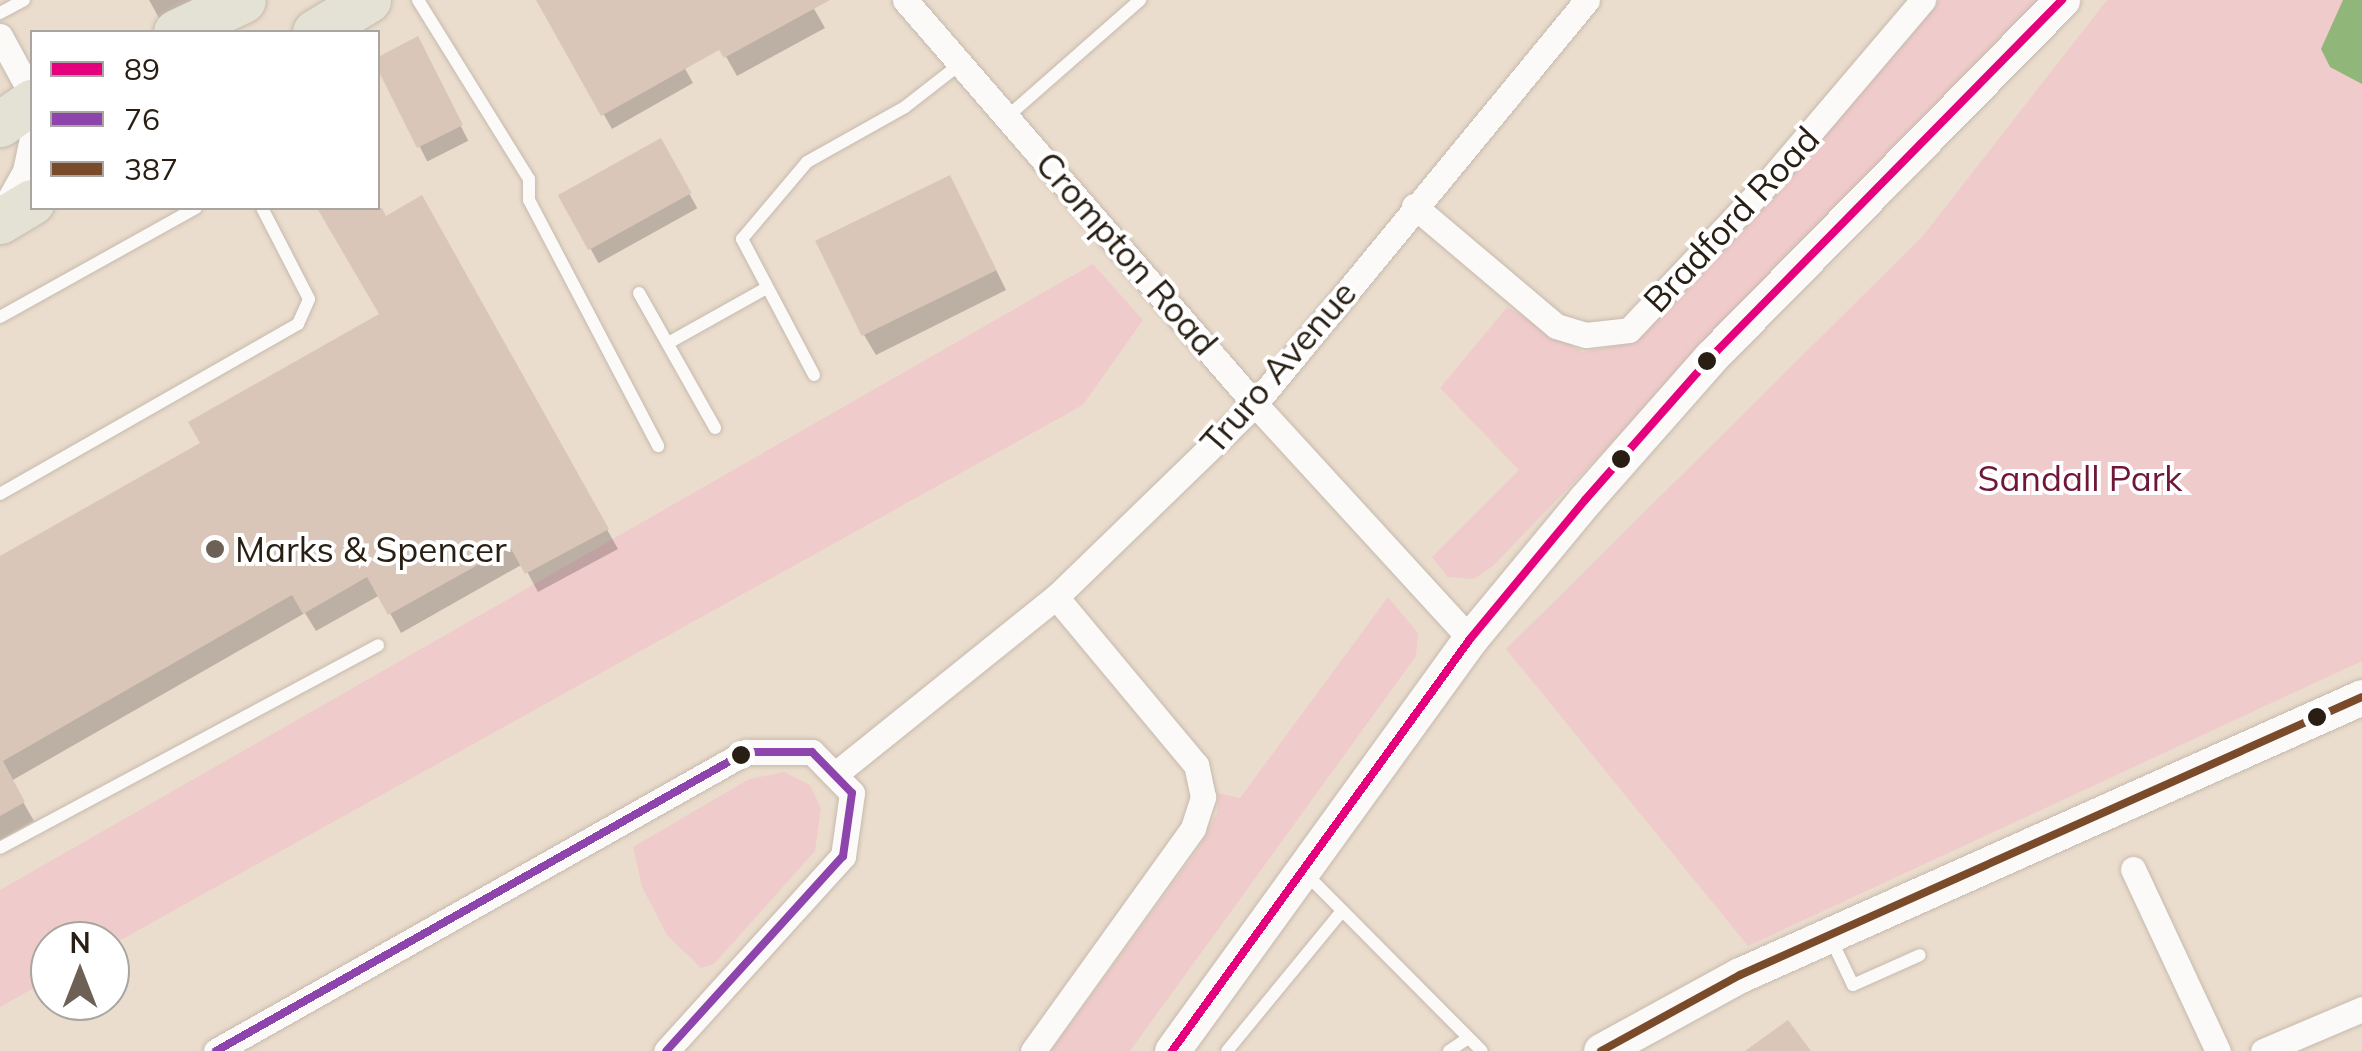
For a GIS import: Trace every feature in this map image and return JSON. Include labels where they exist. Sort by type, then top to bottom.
[{"type":"highway","points":[[180,30],[243,0]]},
{"type":"highway","points":[[318,30],[368,0]]},
{"type":"highway","points":[[0,124],[30,101]]},
{"type":"highway","points":[[0,218],[30,203]]},
{"type":"street","name":"Crompton Road","points":[[906,0],[1255,404],[1470,638]]},
{"type":"street","name":"Truro Avenue","points":[[838,772],[1056,597],[1255,404],[1586,0]]},
{"type":"street","name":"Bradford Road","points":[[1414,206],[1556,326],[1586,335],[1630,330],[1763,188],[1924,0]]},
{"type":"street","points":[[1172,1051],[1470,638],[1711,357],[2062,0]]},
{"type":"street","points":[[0,36],[30,95]]},
{"type":"street","points":[[0,218],[25,170],[30,148]]},
{"type":"street","points":[[1033,1051],[1193,828],[1202,782],[1196,766],[1056,597]]},
{"type":"street","points":[[1610,1049],[1829,935],[2362,697]]},
{"type":"street","points":[[216,1051],[746,752],[812,752],[838,772],[852,792],[843,856],[666,1051]]},
{"type":"street","points":[[2133,869],[2218,1051]]},
{"type":"street","points":[[2263,1051],[2362,1009]]},
{"type":"lane","points":[[0,13],[24,0]]},
{"type":"lane","points":[[418,0],[529,179],[528,200],[658,446]]},
{"type":"lane","points":[[1008,116],[1140,0]]},
{"type":"lane","points":[[814,376],[742,240],[800,168],[905,107],[960,64]]},
{"type":"lane","points":[[0,318],[192,210]]},
{"type":"lane","points":[[0,494],[298,324],[309,299],[263,210]]},
{"type":"lane","points":[[670,342],[765,289]]},
{"type":"lane","points":[[639,293],[715,428]]},
{"type":"lane","points":[[0,848],[378,645]]},
{"type":"lane","points":[[1302,870],[1482,1051]]},
{"type":"lane","points":[[1227,1051],[1342,912]]},
{"type":"lane","points":[[1829,935],[1853,985],[1920,955]]},
{"type":"lane","points":[[1449,1051],[1468,1038]]},
{"type":"green space","points":[[1939,0],[2037,0],[1494,565],[1474,579],[1448,577],[1432,557],[1519,470],[1440,388],[1507,307],[1582,352],[1621,345],[1641,332],[1687,290]]},
{"type":"green space","name":"Sandall Park","points":[[2107,0],[2362,0],[2362,661],[1748,946],[1506,649],[1922,237]]},
{"type":"green space","points":[[1093,264],[1143,320],[1083,405],[130,935],[130,921],[30,921],[30,990],[0,1007],[0,890]]},
{"type":"green space","points":[[1388,597],[1418,633],[1416,656],[1130,1051],[1051,1051],[1198,849],[1217,813],[1218,793],[1240,798]]},
{"type":"green space","points":[[784,772],[810,785],[821,808],[815,851],[714,964],[701,968],[667,935],[642,887],[633,847],[749,779]]},
{"type":"shaded area","points":[[2343,0],[2362,0],[2362,84],[2330,67],[2321,49]]},
{"type":"building","points":[[536,0],[830,0],[724,58],[719,50],[601,116]]},
{"type":"building","points":[[418,36],[463,125],[417,148],[380,74],[380,56]]},
{"type":"building","points":[[661,138],[692,193],[588,250],[558,195]]},
{"type":"building","points":[[950,175],[996,270],[862,336],[815,241]]},
{"type":"building","points":[[422,195],[609,529],[525,574],[510,547],[388,615],[367,577],[303,614],[292,595],[3,761],[25,802],[0,816],[0,556],[200,443],[188,422],[379,314],[318,210],[382,208],[386,216]]},
{"type":"building","points":[[1788,1020],[1811,1051],[1745,1051]]},
{"type":"transit line","name":"89","points":[[1172,1051],[1470,639],[1585,500],[1711,357],[2062,0]]},
{"type":"transit line","name":"387","points":[[1601,1051],[1740,975],[2362,697]]},
{"type":"transit line","name":"76","points":[[216,1051],[746,752],[812,752],[852,793],[843,856],[666,1051]]},
{"type":"place","name":"Marks & Spencer","points":[[215,549]]}]
